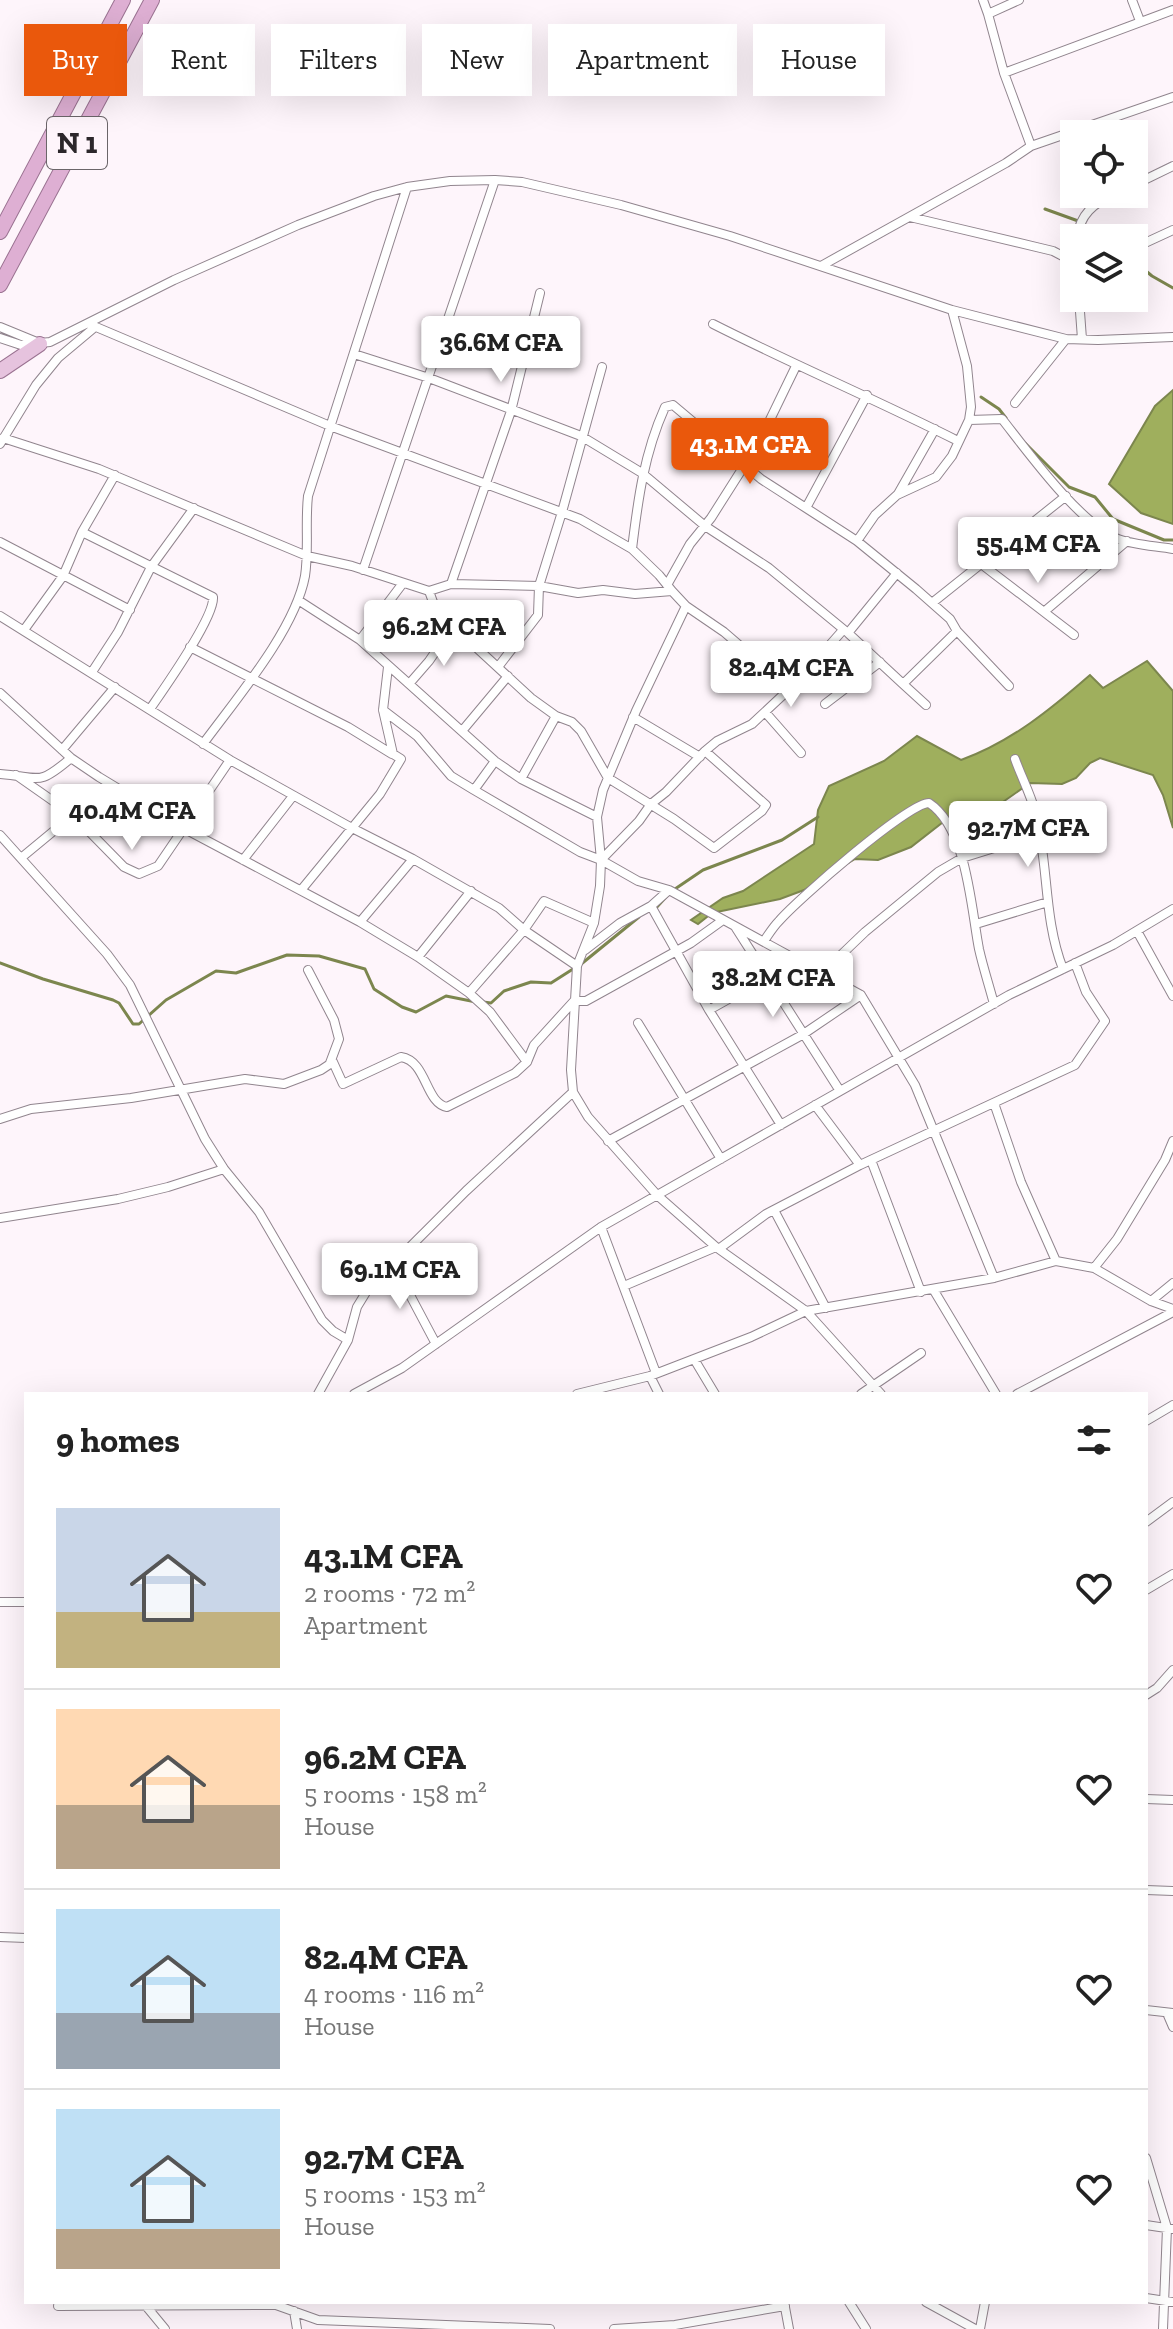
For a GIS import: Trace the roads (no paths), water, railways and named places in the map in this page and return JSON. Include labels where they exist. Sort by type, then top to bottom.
[{"type":"highway","name":"N 1","points":[[0,232],[123,0]]},
{"type":"highway","name":"N 1","points":[[0,285],[152,0]]},
{"type":"main road","points":[[0,371],[40,344]]},
{"type":"street","points":[[983,0],[1004,73],[1031,146]]},
{"type":"street","points":[[988,14],[1008,2],[1019,0]]},
{"type":"street","points":[[1132,0],[1140,21]]},
{"type":"street","points":[[1004,73],[1173,10]]},
{"type":"street","points":[[1113,120],[1173,97]]},
{"type":"street","points":[[821,266],[1031,146],[1060,138]]},
{"type":"street","points":[[1148,178],[1173,166]]},
{"type":"street","points":[[363,570],[495,180]]},
{"type":"street","points":[[0,338],[21,345],[40,344],[92,326],[174,280],[298,225],[407,187],[450,181],[495,180],[522,182],[621,205],[730,236],[952,310],[1066,339],[1173,337]]},
{"type":"street","points":[[203,744],[252,677],[291,617],[298,600],[307,556],[305,520],[308,496],[407,187]]},
{"type":"street","points":[[908,217],[1060,255]]},
{"type":"street","points":[[1148,242],[1173,230]]},
{"type":"street","points":[[451,584],[511,411],[540,293]]},
{"type":"street","points":[[857,541],[875,515],[897,495],[936,477],[952,456],[969,420],[967,366],[952,310]]},
{"type":"street","points":[[1080,312],[1082,339]]},
{"type":"street","points":[[713,324],[958,441]]},
{"type":"street","points":[[92,326],[330,426],[580,519],[632,549],[686,606],[724,632],[790,689]]},
{"type":"street","points":[[92,326],[58,358],[1,441],[115,475],[307,556],[429,591],[451,584],[539,586],[578,593],[603,590],[635,594],[670,588]]},
{"type":"street","points":[[0,327],[40,344]]},
{"type":"street","points":[[1015,403],[1066,339]]},
{"type":"street","points":[[354,354],[429,378],[581,436],[642,473],[705,526],[769,568],[846,632],[926,705]]},
{"type":"street","points":[[670,588],[690,544],[705,526],[764,432],[796,366]]},
{"type":"street","points":[[498,667],[538,615],[539,586],[602,367]]},
{"type":"street","points":[[806,508],[867,395]]},
{"type":"street","points":[[632,549],[642,473],[651,438],[668,405],[673,405],[744,466],[857,541],[897,573],[950,619],[957,631],[1009,686]]},
{"type":"street","points":[[969,420],[1002,419],[1066,496],[1118,539],[1173,549]]},
{"type":"street","points":[[897,495],[935,429]]},
{"type":"street","points":[[24,630],[63,576],[82,532],[115,475]]},
{"type":"street","points":[[932,603],[1066,496]]},
{"type":"street","points":[[92,672],[130,610],[151,567],[194,508]]},
{"type":"street","points":[[82,532],[213,597],[212,607],[190,647],[150,709]]},
{"type":"street","points":[[1045,611],[1127,541]]},
{"type":"street","points":[[0,542],[130,610]]},
{"type":"street","points":[[980,563],[1074,635]]},
{"type":"street","points":[[601,860],[651,804],[702,754],[717,741],[752,724],[790,689],[846,632],[897,573]]},
{"type":"street","points":[[360,640],[403,583]]},
{"type":"street","points":[[429,591],[439,611],[453,626],[531,698],[556,716],[572,722],[581,731],[608,778],[651,804],[711,848],[720,845],[765,807],[763,800],[702,754],[633,717]]},
{"type":"street","points":[[298,600],[360,640],[495,761],[521,779],[597,817]]},
{"type":"street","points":[[686,606],[633,717],[608,778],[597,817],[601,860],[594,923],[577,966],[571,1070],[573,1092],[588,1117],[657,1195],[718,1247],[806,1311],[880,1392]]},
{"type":"street","points":[[0,616],[230,760],[471,891],[577,966]]},
{"type":"street","points":[[409,684],[453,626]]},
{"type":"street","points":[[903,684],[957,631]]},
{"type":"street","points":[[190,647],[348,727],[401,759],[380,794],[302,889]]},
{"type":"street","points":[[825,704],[880,662]]},
{"type":"street","points":[[388,667],[383,710],[393,754]]},
{"type":"street","points":[[462,731],[508,676]]},
{"type":"street","points":[[62,750],[115,687]]},
{"type":"street","points":[[0,693],[71,758],[183,828],[271,876],[302,889],[418,957],[490,1012],[527,1062]]},
{"type":"street","points":[[383,710],[417,736],[451,776],[474,790],[571,847],[638,881],[669,890],[861,995],[915,1085],[994,1278]]},
{"type":"street","points":[[765,712],[801,753]]},
{"type":"street","points":[[521,779],[556,716]]},
{"type":"street","points":[[0,774],[47,778],[71,758]]},
{"type":"street","points":[[1015,759],[1035,812],[1053,943],[1063,969]]},
{"type":"street","points":[[16,775],[73,815],[124,867],[139,874],[158,866],[230,760]]},
{"type":"street","points":[[474,790],[495,761]]},
{"type":"street","points":[[243,860],[293,796]]},
{"type":"street","points":[[764,941],[779,921],[849,858],[922,803],[932,804],[942,815],[962,858],[979,948],[994,1004]]},
{"type":"street","points":[[21,858],[73,815]]},
{"type":"street","points":[[826,977],[842,954],[865,932],[938,872],[962,858],[1039,834]]},
{"type":"street","points":[[0,835],[107,954],[130,985],[193,1119],[224,1169],[259,1212],[322,1320],[348,1340]]},
{"type":"street","points":[[360,922],[413,859]]},
{"type":"street","points":[[583,951],[620,923],[651,906],[669,890]]},
{"type":"street","points":[[418,957],[471,891]]},
{"type":"street","points":[[469,993],[546,901],[594,923]]},
{"type":"street","points":[[976,924],[1048,902]]},
{"type":"street","points":[[651,906],[709,1010],[781,1125]]},
{"type":"street","points":[[358,1392],[402,1368],[601,1227],[994,1004],[1137,931],[1173,909]]},
{"type":"street","points":[[330,1063],[335,1066],[343,1084],[392,1060],[407,1058],[445,1108],[515,1073],[527,1062],[534,1045],[574,1001],[586,1001],[676,951],[723,920]]},
{"type":"street","points":[[736,927],[840,1091]]},
{"type":"street","points":[[1137,931],[1173,996]]},
{"type":"street","points":[[709,1010],[798,960]]},
{"type":"street","points":[[624,1286],[718,1247],[774,1210],[860,1165],[1075,1065],[1105,1021],[1086,992],[1075,963]]},
{"type":"street","points":[[0,1119],[31,1109],[180,1091],[245,1079],[284,1084],[321,1070],[330,1063],[339,1039],[334,1020],[308,970]]},
{"type":"street","points":[[608,1141],[802,1035],[861,995]]},
{"type":"street","points":[[638,1023],[721,1159]]},
{"type":"street","points":[[319,1392],[348,1340],[357,1307],[368,1289],[466,1191],[573,1092]]},
{"type":"street","points":[[994,1103],[1021,1182],[1056,1261]]},
{"type":"street","points":[[815,1105],[860,1165]]},
{"type":"street","points":[[1094,1268],[1117,1239],[1165,1160],[1173,1141]]},
{"type":"street","points":[[871,1160],[921,1292]]},
{"type":"street","points":[[0,1218],[118,1199],[224,1169]]},
{"type":"street","points":[[774,1210],[826,1308]]},
{"type":"street","points":[[601,1227],[658,1392]]},
{"type":"street","points":[[585,1392],[653,1374],[694,1359],[806,1311],[994,1278],[1056,1261],[1094,1268],[1173,1310]]},
{"type":"street","points":[[393,1263],[436,1344]]},
{"type":"street","points":[[1151,1301],[1173,1283]]},
{"type":"street","points":[[933,1289],[995,1392]]},
{"type":"street","points":[[1023,1392],[1173,1310]]},
{"type":"street","points":[[864,1392],[921,1353]]},
{"type":"street","points":[[694,1359],[714,1392]]},
{"type":"street","points":[[1148,1420],[1173,1405]]},
{"type":"street","points":[[1148,1521],[1173,1502]]},
{"type":"street","points":[[1148,1589],[1173,1574]]},
{"type":"street","points":[[0,1602],[24,1602]]},
{"type":"street","points":[[1148,1694],[1173,1670]]},
{"type":"street","points":[[1148,1799],[1173,1800]]},
{"type":"street","points":[[1148,1890],[1173,1891]]},
{"type":"street","points":[[0,1937],[24,1938]]},
{"type":"street","points":[[1148,2010],[1170,2013],[1173,2027]]},
{"type":"street","points":[[1148,2164],[1170,2228],[1169,2302],[1163,2329]]},
{"type":"street","points":[[1148,2225],[1170,2228]]},
{"type":"street","points":[[1148,2298],[1169,2302]]},
{"type":"street","points":[[58,2306],[234,2304]]},
{"type":"street","points":[[280,2304],[318,2320],[550,2329]]},
{"type":"street","points":[[614,2329],[702,2322],[784,2304],[789,2329]]},
{"type":"street","points":[[850,2304],[866,2329]]},
{"type":"street","points":[[930,2304],[978,2329],[984,2304]]},
{"type":"street","points":[[146,2306],[165,2329]]},
{"type":"street","points":[[294,2311],[297,2329]]},
{"type":"waterway","points":[[1045,209],[1084,224]]},
{"type":"waterway","points":[[1148,273],[1173,288]]},
{"type":"waterway","points":[[981,397],[1006,418]]},
{"type":"waterway","points":[[1025,443],[1069,487],[1095,497],[1113,519],[1164,540],[1173,540]]},
{"type":"waterway","points":[[672,891],[703,870],[782,840],[818,817]]},
{"type":"waterway","points":[[656,908],[667,896]]},
{"type":"waterway","points":[[580,965],[639,917]]},
{"type":"waterway","points":[[0,963],[113,1000],[119,1003],[133,1024],[139,1024],[166,1000],[216,971],[236,973],[287,955],[319,956],[365,969],[374,989],[416,1012],[446,996],[476,1002]]},
{"type":"waterway","points":[[483,1002],[491,1003],[504,991],[531,982],[551,983],[573,969]]}]
